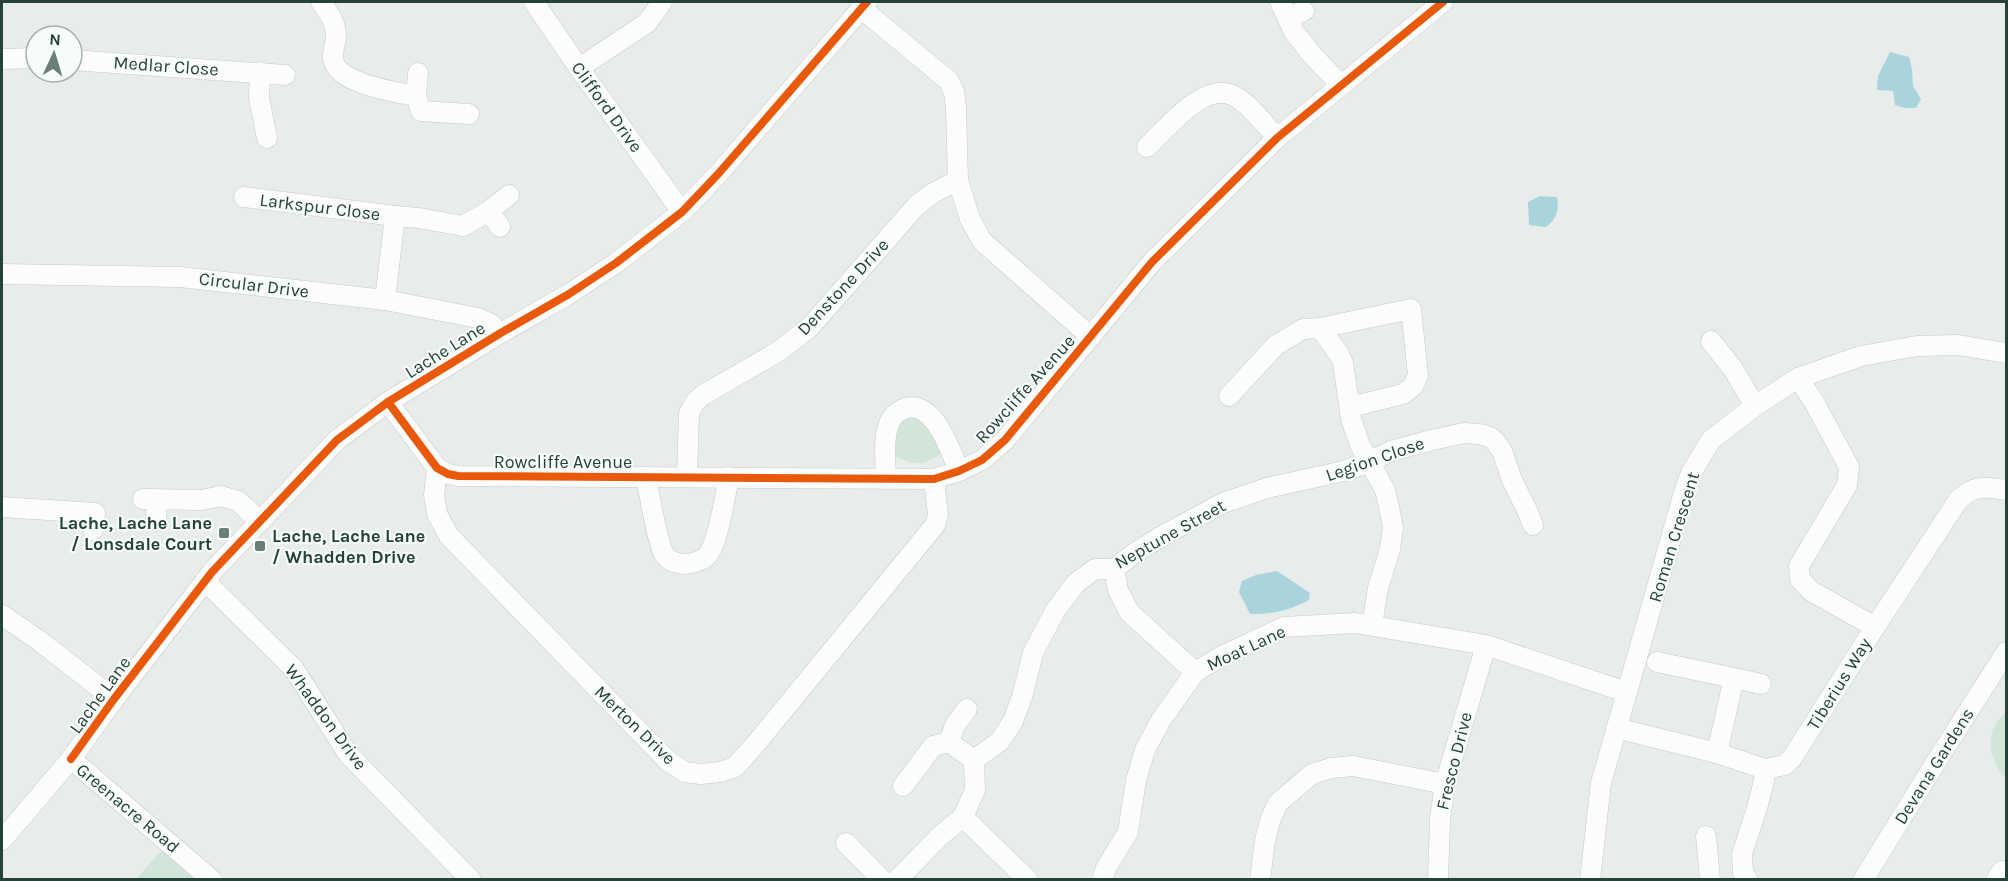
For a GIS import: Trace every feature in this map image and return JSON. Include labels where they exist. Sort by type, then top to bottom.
[{"type":"street","points":[[321,2],[334,24],[336,35],[333,61],[339,71],[368,86],[416,96]]},
{"type":"street","name":"Clifford Drive","points":[[534,2],[682,212]]},
{"type":"street","points":[[579,68],[647,23],[662,2]]},
{"type":"street","name":"Rowcliffe Avenue","points":[[437,468],[458,476],[886,479],[934,479],[959,471],[982,460],[1005,440],[1152,262],[1277,138],[1443,2]]},
{"type":"street","points":[[865,5],[949,81],[954,92],[956,108],[958,180],[970,219],[982,241],[1091,337]]},
{"type":"street","name":"Lache Lane","points":[[2,840],[71,759],[205,581],[337,440],[388,402],[569,294],[616,263],[682,212],[719,173],[865,5]]},
{"type":"street","points":[[1291,11],[1294,32],[1341,85]]},
{"type":"street","points":[[2,59],[24,58]]},
{"type":"street","name":"Medlar Close","points":[[84,61],[285,75]]},
{"type":"street","points":[[260,72],[259,98],[267,138]]},
{"type":"street","points":[[418,73],[416,96],[421,111],[469,114]]},
{"type":"street","points":[[1147,147],[1200,98],[1212,93],[1224,92],[1236,96],[1277,138]]},
{"type":"street","name":"Denstone Drive","points":[[687,477],[688,412],[695,402],[703,395],[779,351],[810,327],[916,206],[933,193],[958,180]]},
{"type":"street","name":"Larkspur Close","points":[[244,197],[419,218],[464,226],[489,211],[509,195]]},
{"type":"street","points":[[489,211],[500,227]]},
{"type":"street","name":"Larkspur Close","points":[[385,300],[395,216]]},
{"type":"street","name":"Circular Drive","points":[[2,274],[180,277],[385,300],[478,318],[491,324],[499,334]]},
{"type":"street","points":[[1229,396],[1276,345],[1303,329],[1320,328],[1411,309],[1418,375],[1413,386],[1403,394],[1350,407]]},
{"type":"street","points":[[1320,328],[1343,363],[1354,428],[1385,490],[1393,528],[1390,549],[1378,588],[1372,625]]},
{"type":"street","points":[[1711,341],[1733,369],[1755,406]]},
{"type":"street","name":"Roman Crescent","points":[[1590,879],[1601,783],[1616,728],[1691,473],[1711,440],[1755,406],[1798,378],[1861,356],[1917,346],[1958,345],[2007,353]]},
{"type":"street","points":[[1798,378],[1814,402],[1849,467],[1847,485],[1799,566],[1800,579],[1811,591],[1875,627]]},
{"type":"street","points":[[388,402],[437,468]]},
{"type":"street","name":"Rowcliffe Avenue","points":[[886,479],[887,429],[896,413],[910,407],[920,408],[932,418],[959,471]]},
{"type":"street","name":"Legion Close","points":[[1268,488],[1325,476],[1369,462],[1390,451],[1464,433],[1490,437],[1495,441],[1505,457],[1512,480],[1533,525]]},
{"type":"street","name":"Merton Drive","points":[[437,468],[434,495],[437,514],[449,536],[668,761],[685,772],[701,774],[720,772],[735,766],[754,746],[935,525],[938,515],[934,479]]},
{"type":"street","name":"Rowcliffe Avenue","points":[[646,477],[665,555],[672,562],[687,564],[707,556],[714,541],[729,477]]},
{"type":"street","name":"Tiberius Way","points":[[1765,769],[1785,765],[1792,758],[1959,500],[1969,491],[1983,486],[2007,490]]},
{"type":"street","name":"Neptune Street","points":[[974,760],[1000,741],[1013,721],[1022,697],[1033,653],[1055,611],[1076,583],[1095,569],[1114,569],[1162,536],[1223,502],[1268,488]]},
{"type":"street","points":[[156,521],[150,499],[202,500],[221,496],[238,501],[260,521]]},
{"type":"street","points":[[2,507],[95,513],[93,530]]},
{"type":"street","points":[[1114,569],[1118,590],[1129,612],[1195,672]]},
{"type":"street","name":"Whaddon Drive","points":[[205,581],[294,669],[348,754],[471,879]]},
{"type":"street","points":[[2,615],[114,699]]},
{"type":"street","name":"Moat Lane","points":[[1102,879],[1106,868],[1128,832],[1136,780],[1145,750],[1161,720],[1195,672],[1222,656],[1284,627],[1355,622],[1486,645],[1626,692]]},
{"type":"street","name":"Fresco Drive","points":[[1438,879],[1440,819],[1445,784],[1486,645]]},
{"type":"street","name":"Devana Gardens","points":[[1863,879],[2007,652]]},
{"type":"street","points":[[1657,662],[1761,684]]},
{"type":"street","points":[[1717,753],[1734,678]]},
{"type":"street","points":[[949,742],[955,725],[967,709]]},
{"type":"street","points":[[1616,728],[1717,753],[1765,769],[1757,808],[1742,854],[1743,873],[1748,879]]},
{"type":"street","points":[[897,879],[940,836],[963,817],[975,790],[974,760],[949,742],[933,746],[903,786]]},
{"type":"street","name":"Greenacre Road","points":[[71,759],[212,879]]},
{"type":"street","points":[[1260,879],[1265,840],[1278,803],[1312,774],[1331,768],[1353,766],[1445,784]]},
{"type":"street","points":[[963,817],[1028,879]]},
{"type":"street","points":[[1706,836],[1710,879]]},
{"type":"street","points":[[846,843],[882,879]]},
{"type":"green space","points":[[900,415],[923,416],[942,452],[923,463],[911,462],[891,454]]},
{"type":"green space","points":[[2006,713],[2006,778],[1995,763],[1991,736],[1999,719]]},
{"type":"green space","points":[[162,850],[202,879],[135,880]]},
{"type":"water","points":[[1890,52],[1909,57],[1913,86],[1921,99],[1916,108],[1895,105],[1893,91],[1877,90],[1878,76]]},
{"type":"water","points":[[1540,196],[1557,197],[1556,214],[1546,227],[1529,225],[1528,202]]},
{"type":"water","points":[[1277,571],[1310,593],[1309,600],[1281,611],[1250,614],[1239,592],[1242,581],[1256,575]]},
{"type":"cycle path","points":[[71,759],[212,572],[337,440],[388,402],[569,294],[616,263],[682,212],[719,173],[867,2]]},
{"type":"cycle path","points":[[388,402],[437,468],[458,476],[934,479],[959,471],[982,460],[1005,440],[1152,262],[1277,138],[1443,2]]},
{"type":"place","name":"Lache, Lache Lane / Lonsdale Court","points":[[224,533]]},
{"type":"place","name":"Lache, Lache Lane / Whadden Drive","points":[[260,546]]}]
